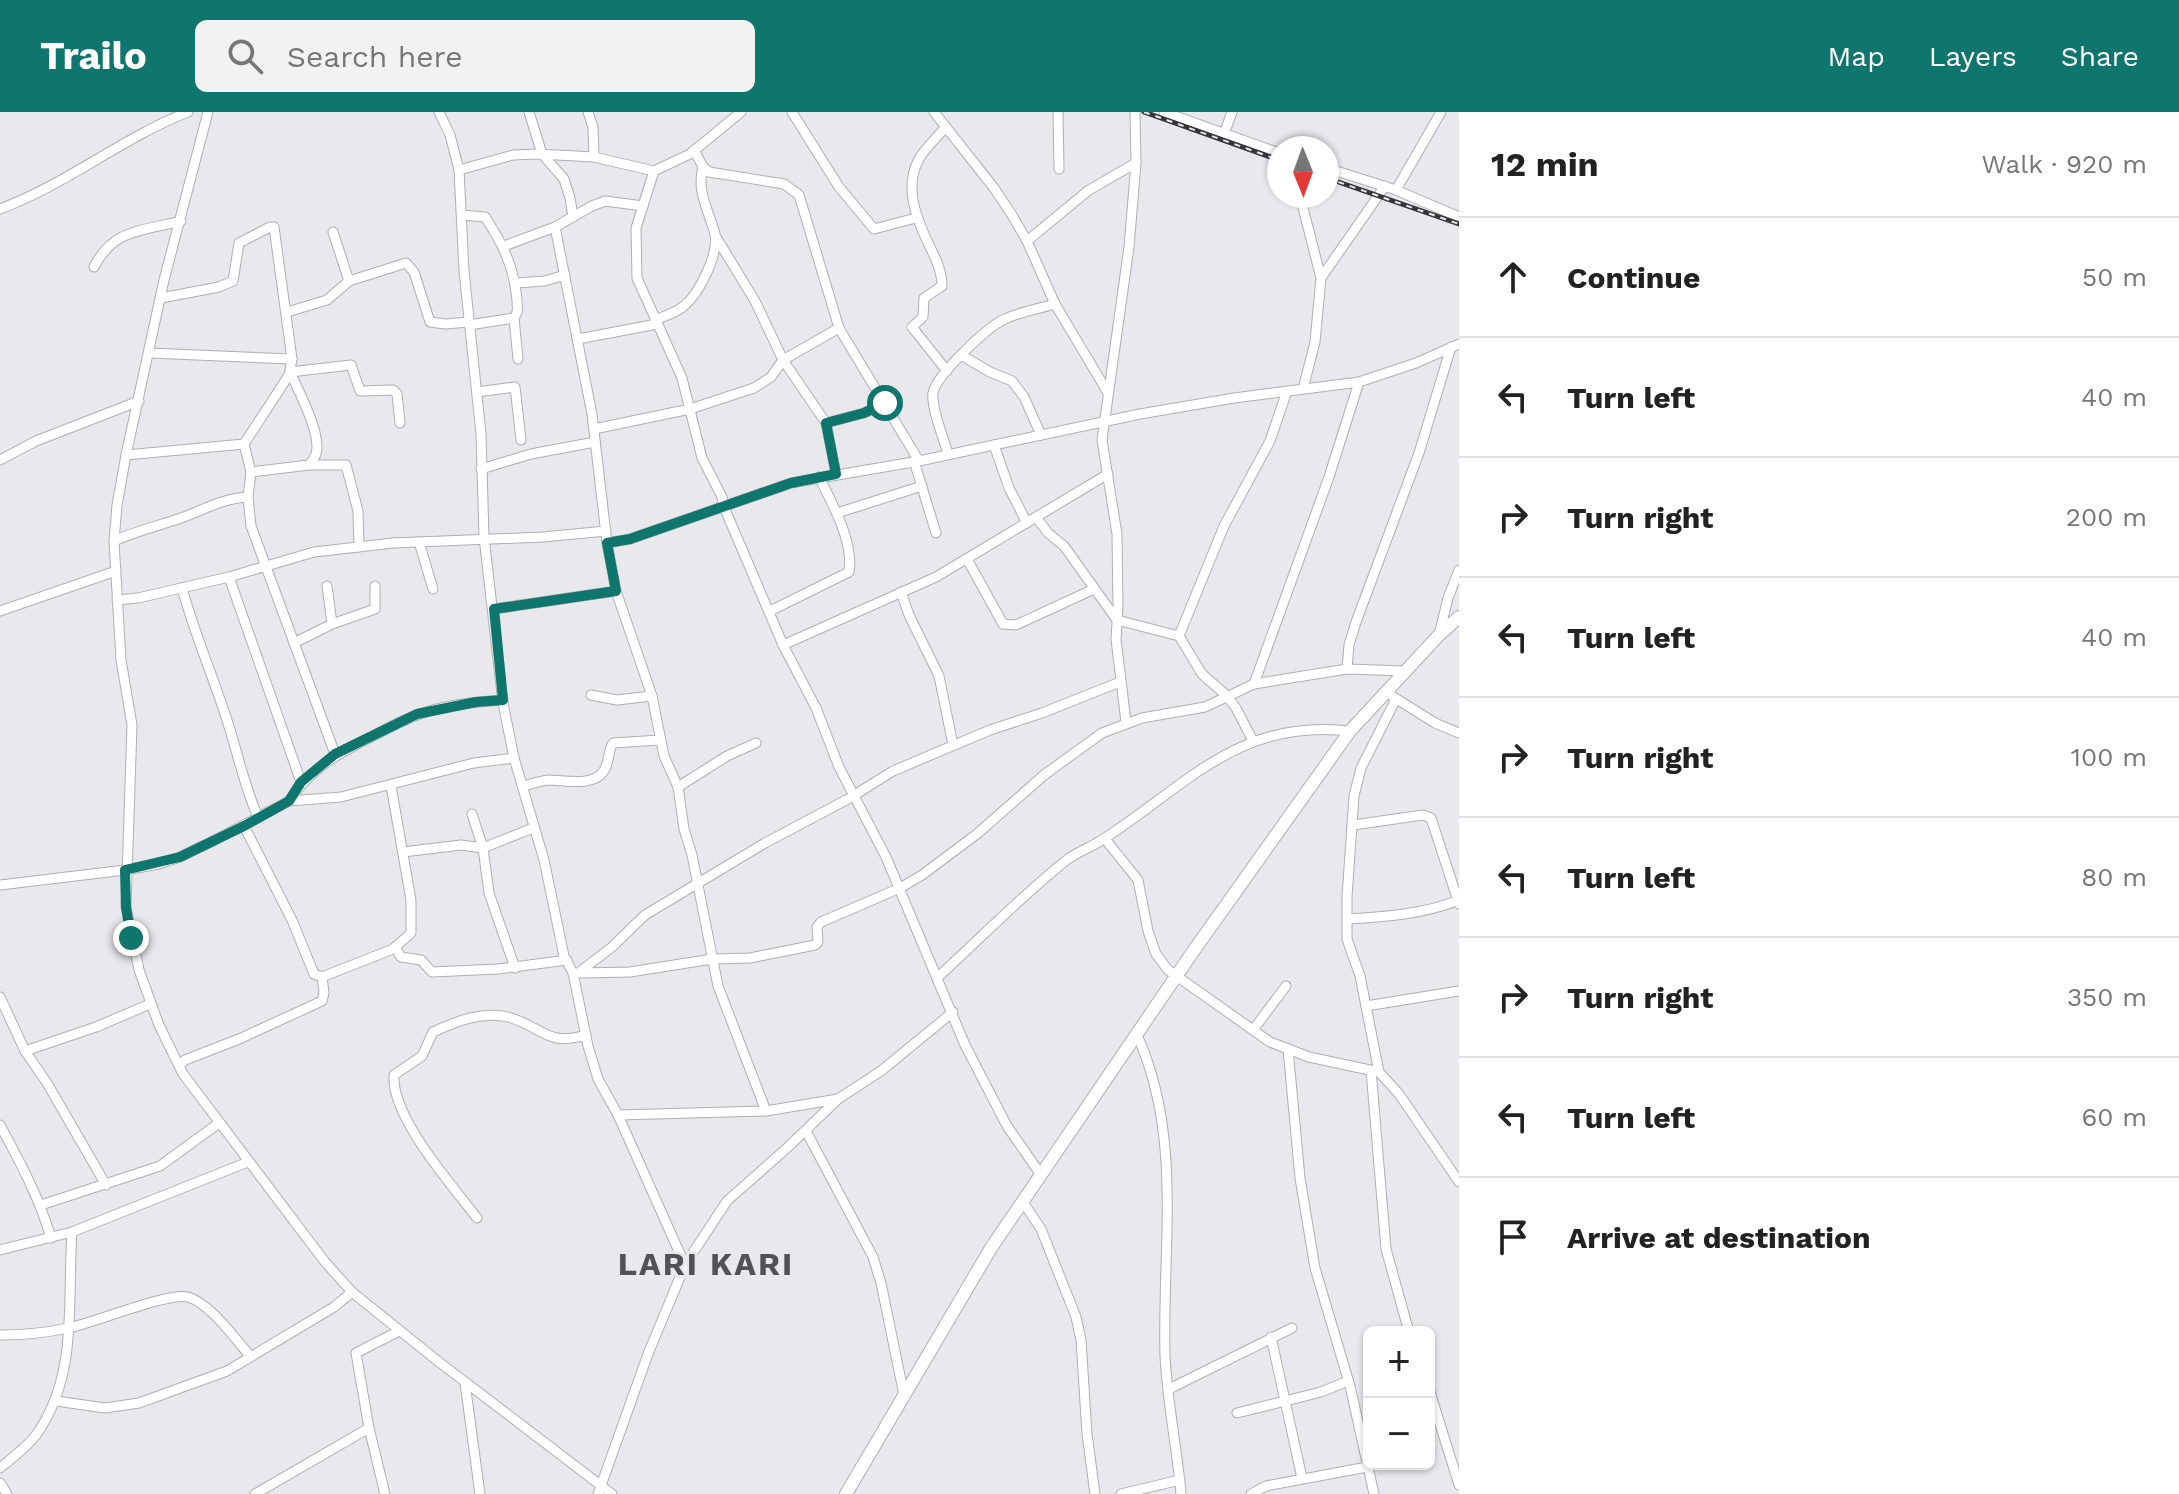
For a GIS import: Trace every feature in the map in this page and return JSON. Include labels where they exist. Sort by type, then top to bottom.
[{"type":"street","points":[[0,209],[61,182],[112,150],[188,112]]},
{"type":"street","points":[[208,112],[161,298],[126,455],[114,541],[121,660],[132,725],[126,907],[131,938],[150,1004],[179,1065],[219,1123],[325,1262],[352,1292],[600,1489],[612,1494]]},
{"type":"street","points":[[439,112],[450,135],[459,170],[469,324],[477,392],[484,537],[503,700],[514,758],[544,860],[567,960],[576,973],[586,1035],[598,1079],[618,1115],[685,1265]]},
{"type":"street","points":[[529,112],[542,154],[564,179],[573,217]]},
{"type":"street","points":[[588,112],[593,127],[594,157]]},
{"type":"street","points":[[459,170],[513,155],[542,154],[594,157],[654,171],[694,150],[741,112]]},
{"type":"street","points":[[792,112],[839,187],[874,229],[916,218]]},
{"type":"street","points":[[934,112],[994,188],[1027,241],[1055,304],[1108,393]]},
{"type":"street","points":[[1058,112],[1059,169]]},
{"type":"street","points":[[1126,722],[1116,639],[1117,534],[1102,440],[1124,287],[1136,163],[1135,112]]},
{"type":"street","points":[[1164,112],[1267,149]]},
{"type":"street","points":[[1224,134],[1232,112]]},
{"type":"street","points":[[1396,190],[1441,112]]},
{"type":"street","points":[[946,127],[917,165],[912,188],[916,218],[935,257],[942,286],[924,298],[923,317],[912,327],[947,371]]},
{"type":"street","points":[[694,150],[709,172],[784,184],[799,195],[839,328],[917,461],[936,533]]},
{"type":"street","points":[[1027,241],[1089,190],[1136,163]]},
{"type":"street","points":[[703,167],[701,191],[716,237],[755,301],[783,360],[826,423],[836,474]]},
{"type":"street","points":[[654,171],[636,228],[637,278],[682,378],[702,458],[722,497],[783,645],[802,677],[839,767],[900,888],[965,1045],[1007,1126],[1041,1175]]},
{"type":"street","points":[[1339,172],[1396,190],[1459,217]]},
{"type":"street","points":[[1321,278],[1385,186]]},
{"type":"street","points":[[504,246],[555,227],[605,201],[643,206]]},
{"type":"street","points":[[1303,208],[1321,278],[1315,342],[1303,389]]},
{"type":"street","points":[[463,215],[485,217],[504,246],[515,283],[518,359]]},
{"type":"street","points":[[94,267],[102,250],[114,239],[181,221]]},
{"type":"street","points":[[161,298],[219,287],[233,281],[239,243],[272,227],[292,359],[290,372],[244,444],[251,472],[248,497],[251,526],[335,754]]},
{"type":"street","points":[[555,227],[594,429],[607,543],[616,591],[652,696],[664,756],[678,787],[684,829],[722,997],[752,1067],[766,1111]]},
{"type":"street","points":[[333,232],[349,281]]},
{"type":"street","points":[[578,339],[656,322],[686,305],[708,271],[716,237]]},
{"type":"street","points":[[287,312],[327,300],[349,281],[406,263],[414,272],[430,322],[469,324],[514,318]]},
{"type":"street","points":[[515,283],[545,281],[565,275]]},
{"type":"street","points":[[948,454],[933,394],[947,371],[1002,320],[1055,304]]},
{"type":"street","points":[[594,429],[690,409],[754,388],[771,377],[783,360],[839,328]]},
{"type":"street","points":[[607,543],[630,539],[791,483],[917,461],[1104,421],[1359,382],[1455,346]]},
{"type":"street","points":[[1347,669],[1349,645],[1356,622],[1455,346]]},
{"type":"street","points":[[149,353],[292,359]]},
{"type":"street","points":[[961,355],[1012,381],[1024,397],[1041,435]]},
{"type":"street","points":[[290,372],[351,365],[360,391],[393,390],[397,394],[400,423]]},
{"type":"street","points":[[290,372],[317,443],[316,454],[309,465]]},
{"type":"street","points":[[1254,684],[1309,537],[1359,382]]},
{"type":"street","points":[[477,392],[515,387],[521,440]]},
{"type":"street","points":[[1179,636],[1224,526],[1270,441],[1287,391]]},
{"type":"street","points":[[0,460],[36,441],[139,401]]},
{"type":"street","points":[[826,423],[864,413],[885,403]]},
{"type":"street","points":[[481,469],[531,454],[595,442]]},
{"type":"street","points":[[126,455],[244,444]]},
{"type":"street","points":[[994,445],[1009,488],[1031,520],[1064,546],[1117,620],[1179,636],[1202,674],[1226,695],[1253,741]]},
{"type":"street","points":[[251,472],[309,465],[348,467],[358,511],[359,547]]},
{"type":"street","points":[[783,645],[936,577],[1108,474]]},
{"type":"street","points":[[770,611],[849,572],[851,563],[837,513],[819,477]]},
{"type":"street","points":[[837,513],[922,486]]},
{"type":"street","points":[[114,541],[139,529],[235,498],[248,497]]},
{"type":"street","points":[[117,600],[229,577],[314,552],[484,537],[543,537],[606,531]]},
{"type":"street","points":[[419,542],[433,589]]},
{"type":"street","points":[[967,559],[1003,624],[1016,625],[1094,589]]},
{"type":"street","points":[[1439,635],[1459,570]]},
{"type":"street","points":[[0,611],[116,571]]},
{"type":"street","points":[[229,577],[301,782]]},
{"type":"street","points":[[327,586],[332,624]]},
{"type":"street","points":[[294,643],[332,624],[375,609],[375,586]]},
{"type":"street","points":[[182,588],[258,817]]},
{"type":"street","points":[[494,609],[616,591]]},
{"type":"street","points":[[901,592],[939,676],[953,745]]},
{"type":"street","points":[[1407,1326],[1386,1249],[1375,1071],[1360,976],[1347,939],[1354,796],[1361,768],[1391,696],[1405,671],[1459,617]]},
{"type":"street","points":[[576,973],[630,972],[712,959],[750,958],[815,945],[818,942],[817,927],[821,922],[900,888],[977,834],[1044,775],[1102,733],[1126,722],[1205,707],[1254,684],[1347,669],[1405,671]]},
{"type":"street","points":[[576,973],[612,947],[645,915],[893,771],[1120,682]]},
{"type":"street","points":[[591,695],[617,700],[652,696]]},
{"type":"street","points":[[846,1494],[991,1248],[1350,731],[1391,696]]},
{"type":"street","points":[[1391,696],[1435,723],[1459,733]]},
{"type":"street","points":[[289,801],[301,782],[335,754],[417,714],[463,704],[503,700]]},
{"type":"street","points":[[937,978],[1070,857],[1105,839],[1218,757],[1253,741],[1319,727],[1350,731]]},
{"type":"street","points":[[523,786],[545,780],[601,776],[607,768],[609,748],[613,743],[660,740]]},
{"type":"street","points":[[678,787],[727,756],[756,743]]},
{"type":"street","points":[[0,885],[125,870],[180,857],[289,801],[341,797],[474,763],[514,758]]},
{"type":"street","points":[[244,826],[292,920],[314,974],[322,977],[395,947],[411,933],[411,900],[391,786]]},
{"type":"street","points":[[472,814],[483,848],[489,893],[515,968]]},
{"type":"street","points":[[1347,919],[1381,917],[1459,902],[1431,818],[1423,815],[1353,825]]},
{"type":"street","points":[[403,852],[461,845],[483,848],[533,828]]},
{"type":"street","points":[[1105,839],[1138,880],[1148,931],[1156,954],[1168,970],[1270,1042],[1309,1057],[1375,1071],[1399,1094],[1459,1182]]},
{"type":"street","points":[[395,947],[401,957],[421,960],[432,972],[515,968],[567,960]]},
{"type":"street","points":[[179,1065],[322,1001],[322,977]]},
{"type":"street","points":[[1253,1030],[1286,986]]},
{"type":"street","points":[[1366,1006],[1459,991]]},
{"type":"street","points":[[0,997],[25,1051],[54,1093],[106,1185]]},
{"type":"street","points":[[25,1051],[96,1027],[150,1004]]},
{"type":"street","points":[[600,1489],[648,1354],[685,1265],[727,1201],[838,1099],[881,1071],[953,1012]]},
{"type":"street","points":[[477,1218],[405,1116],[393,1082],[394,1075],[422,1056],[433,1032],[460,1020],[480,1016],[506,1017],[562,1041],[586,1035]]},
{"type":"street","points":[[1137,1035],[1147,1057],[1163,1124],[1168,1229],[1165,1313],[1171,1425],[1181,1494]]},
{"type":"street","points":[[1288,1049],[1300,1178],[1315,1268],[1348,1381],[1363,1449]]},
{"type":"street","points":[[618,1115],[766,1111],[838,1099]]},
{"type":"street","points":[[41,1205],[160,1166],[219,1123]]},
{"type":"street","points":[[0,1125],[41,1205],[51,1238]]},
{"type":"street","points":[[806,1131],[873,1257],[905,1397]]},
{"type":"street","points":[[0,1250],[72,1232],[248,1162]]},
{"type":"street","points":[[1023,1202],[1041,1229],[1076,1317],[1081,1340],[1087,1434],[1095,1494]]},
{"type":"street","points":[[0,1468],[35,1437],[56,1401],[70,1342],[72,1232]]},
{"type":"street","points":[[56,1401],[105,1408],[139,1403],[227,1371],[334,1307],[352,1292]]},
{"type":"street","points":[[0,1335],[70,1328],[155,1301],[186,1296],[201,1304],[226,1327],[251,1357]]},
{"type":"street","points":[[1169,1389],[1292,1328]]},
{"type":"street","points":[[385,1494],[356,1353],[399,1331]]},
{"type":"street","points":[[1271,1337],[1302,1478]]},
{"type":"street","points":[[1237,1413],[1286,1402],[1348,1381]]},
{"type":"street","points":[[465,1383],[480,1494]]},
{"type":"street","points":[[1432,1398],[1459,1485]]},
{"type":"street","points":[[255,1494],[271,1491],[369,1428]]},
{"type":"street","points":[[1251,1494],[1266,1486],[1363,1468]]},
{"type":"street","points":[[1368,1470],[1374,1494]]},
{"type":"street","points":[[1121,1494],[1180,1480]]},
{"type":"street","points":[[0,1483],[7,1494]]},
{"type":"railway","points":[[1144,112],[1267,156]]},
{"type":"railway","points":[[1339,182],[1459,224]]},
{"type":"district","name":"LARI KARI","points":[[706,1264]]},
{"type":"route","points":[[131,938],[125,870],[180,857],[244,826],[289,801],[301,782],[335,754],[417,714],[450,706],[503,700],[494,609],[616,591],[607,543],[630,539],[791,483],[836,474],[826,423],[864,413],[885,403]]}]
